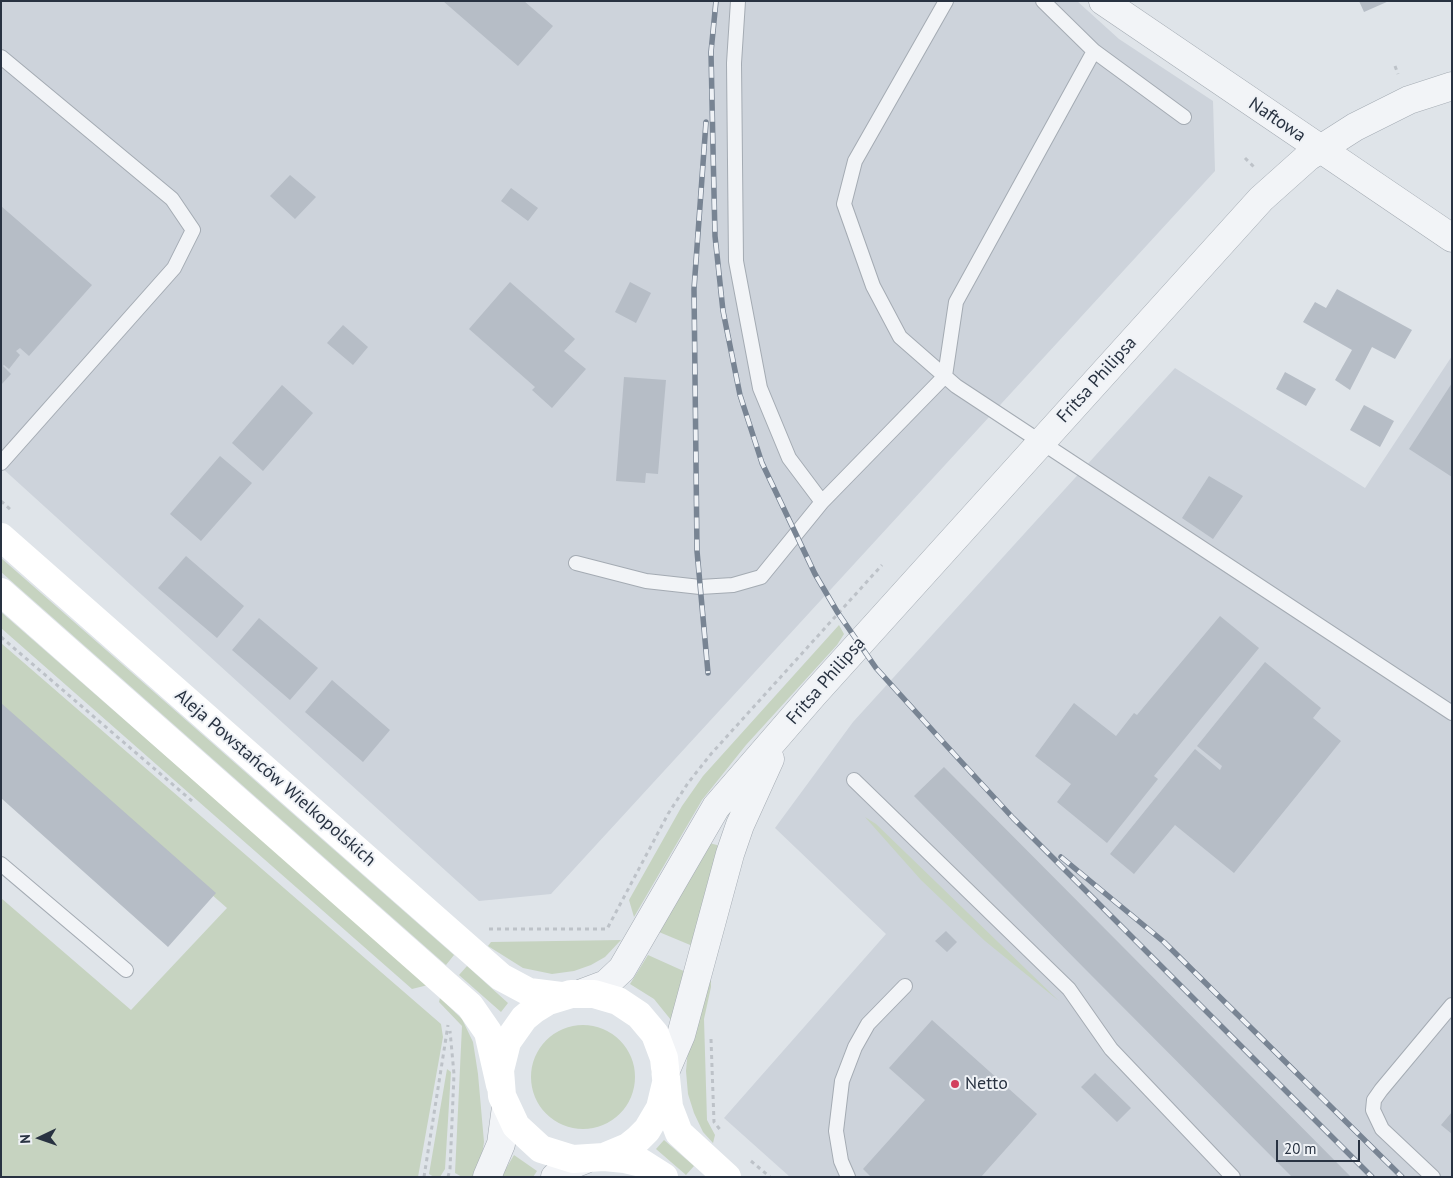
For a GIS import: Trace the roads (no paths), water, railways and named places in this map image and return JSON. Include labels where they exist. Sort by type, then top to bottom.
[{"type":"main road","name":"Aleja Powstańców Wielkopolskich","points":[[1,537],[471,950],[514,985],[538,994],[572,995]]},
{"type":"main road","points":[[1,592],[470,1006],[488,1032],[503,1096],[516,1126],[541,1149],[562,1157],[625,1159],[642,1163],[664,1177]]},
{"type":"main road","points":[[503,1096],[503,1056],[515,1029],[535,1008],[572,995],[607,996],[639,1015],[655,1034],[666,1077],[669,1107],[679,1133],[727,1177]]},
{"type":"main road","points":[[594,1158],[628,1147],[647,1130],[660,1108],[666,1077]]},
{"type":"street","name":"Naftowa","points":[[1103,1],[1452,238]]},
{"type":"street","name":"Fritsa Philipsa","points":[[572,995],[606,984],[622,969],[716,807],[785,729],[813,694],[1261,199],[1290,172],[1320,149],[1372,117],[1409,100],[1452,86]]},
{"type":"street","name":"Fritsa Philipsa","points":[[666,1077],[681,1035],[735,839],[758,783],[785,729]]},
{"type":"street","points":[[487,1177],[501,1144],[503,1096]]},
{"type":"street","points":[[555,1177],[566,1167],[594,1158]]},
{"type":"lane","points":[[738,1],[734,63],[736,261],[760,388],[789,458],[822,502]]},
{"type":"lane","points":[[946,1],[855,161],[844,204],[873,286],[900,337],[945,376],[1040,443],[1452,713]]},
{"type":"lane","points":[[1042,1],[1094,51],[1184,117]]},
{"type":"lane","points":[[576,563],[646,581],[700,587],[733,586],[760,577],[822,502],[945,376],[956,302],[1094,51]]},
{"type":"lane","points":[[1,57],[172,199],[192,230],[174,268],[1,463]]},
{"type":"lane","points":[[854,780],[1069,989],[1111,1049],[1233,1177]]},
{"type":"lane","points":[[1,864],[126,970]]},
{"type":"lane","points":[[848,1177],[841,1161],[836,1130],[842,1080],[855,1047],[868,1024],[905,986]]},
{"type":"lane","points":[[1433,1177],[1382,1130],[1373,1110],[1374,1100],[1452,1005]]},
{"type":"railway","points":[[716,1],[711,52],[713,149],[715,236],[723,311],[740,395],[762,463],[815,574],[838,613],[876,668],[1013,818],[1372,1177]]},
{"type":"railway","points":[[706,122],[694,289],[697,551],[708,673]]},
{"type":"railway","points":[[1061,857],[1164,942],[1402,1177]]},
{"type":"place","name":"Netto","points":[[955,1084]]}]
